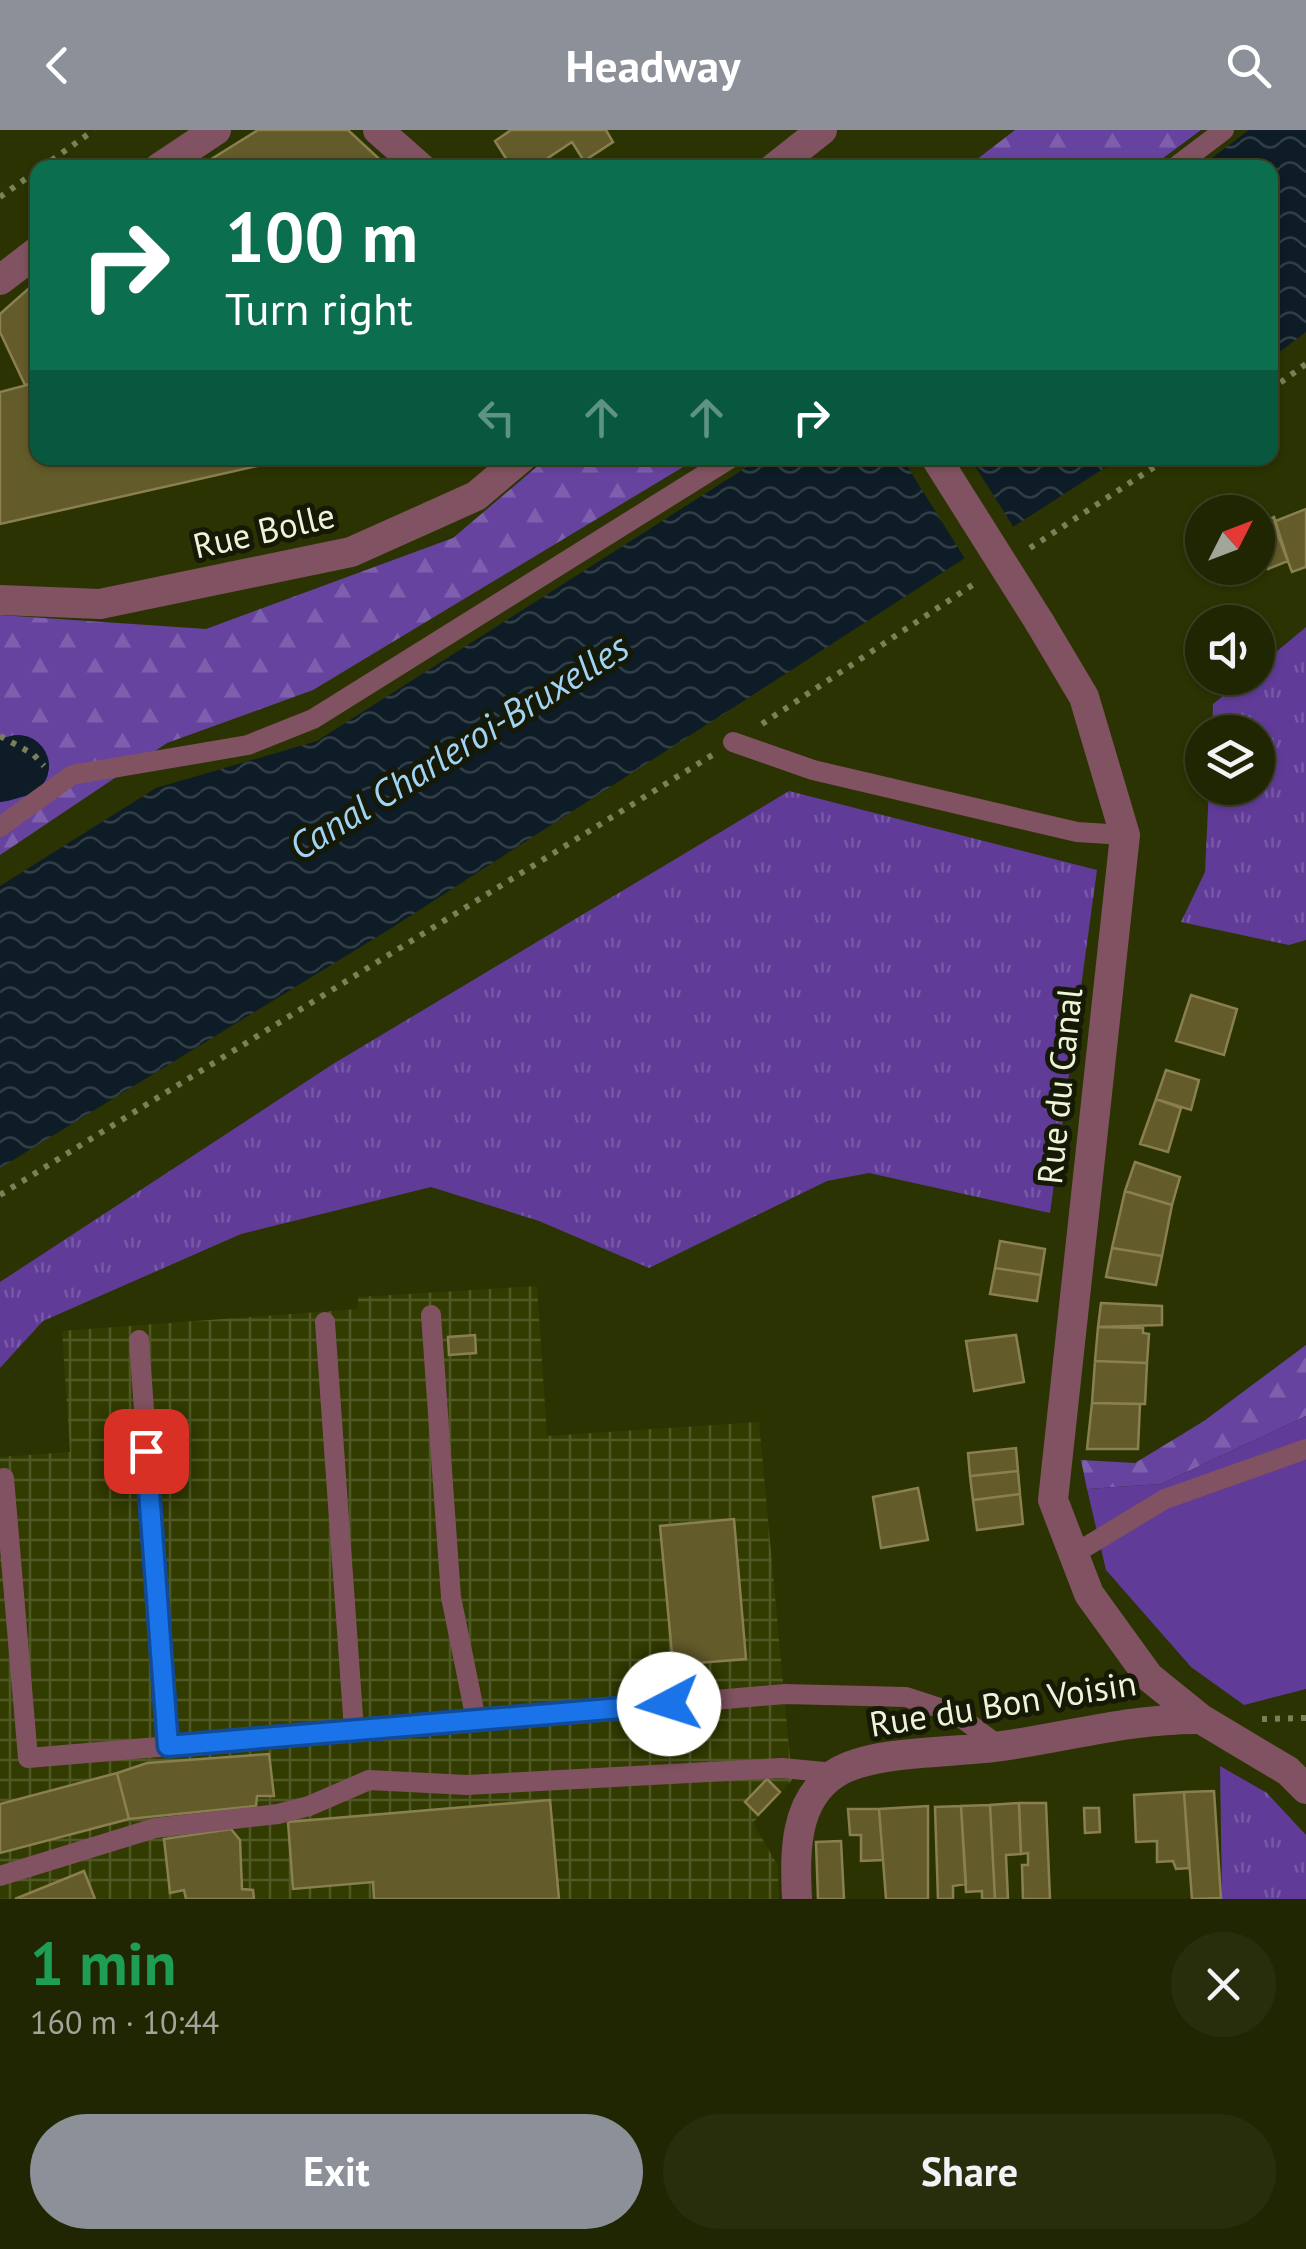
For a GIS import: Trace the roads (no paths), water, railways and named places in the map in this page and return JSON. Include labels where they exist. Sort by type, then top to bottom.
[{"type":"street","points":[[171,160],[216,130]]},
{"type":"street","points":[[378,130],[412,160]]},
{"type":"street","points":[[784,160],[822,130]]},
{"type":"street","points":[[0,280],[30,257]]},
{"type":"street","name":"Rue Bolle","points":[[0,600],[100,604],[350,552],[476,496],[513,465]]},
{"type":"street","name":"Rue du Canal","points":[[940,465],[1084,697],[1125,835],[1053,1500],[1088,1594],[1149,1677],[1201,1718],[1288,1771],[1306,1789]]},
{"type":"street","name":"Rue du Bon Voisin","points":[[797,1899],[795,1860],[800,1825],[811,1798],[835,1773],[865,1762],[999,1746],[1157,1718],[1201,1718]]},
{"type":"lane","points":[[1185,160],[1224,130]]},
{"type":"lane","points":[[0,827],[72,775],[248,745],[314,719],[720,465]]},
{"type":"lane","points":[[733,742],[813,770],[1077,832],[1125,835]]},
{"type":"lane","points":[[431,1315],[451,1597],[476,1720]]},
{"type":"lane","points":[[324,1322],[354,1730]]},
{"type":"lane","points":[[138,1340],[168,1746]]},
{"type":"lane","points":[[1074,1554],[1165,1499],[1306,1449]]},
{"type":"lane","points":[[4,1478],[28,1758],[785,1694],[906,1697],[954,1713],[999,1746]]},
{"type":"lane","points":[[0,1876],[155,1828],[278,1814],[310,1806],[369,1780],[467,1785],[782,1768],[835,1773]]},
{"type":"water","points":[[1249,130],[1306,130],[1306,332],[1278,353],[1278,160],[1209,160]]},
{"type":"water","name":"Canal Charleroi-Bruxelles","points":[[750,465],[1109,465],[393,927],[0,1168],[0,886],[156,788],[317,741]]},
{"type":"waterway","points":[[0,771],[18,766]]}]
